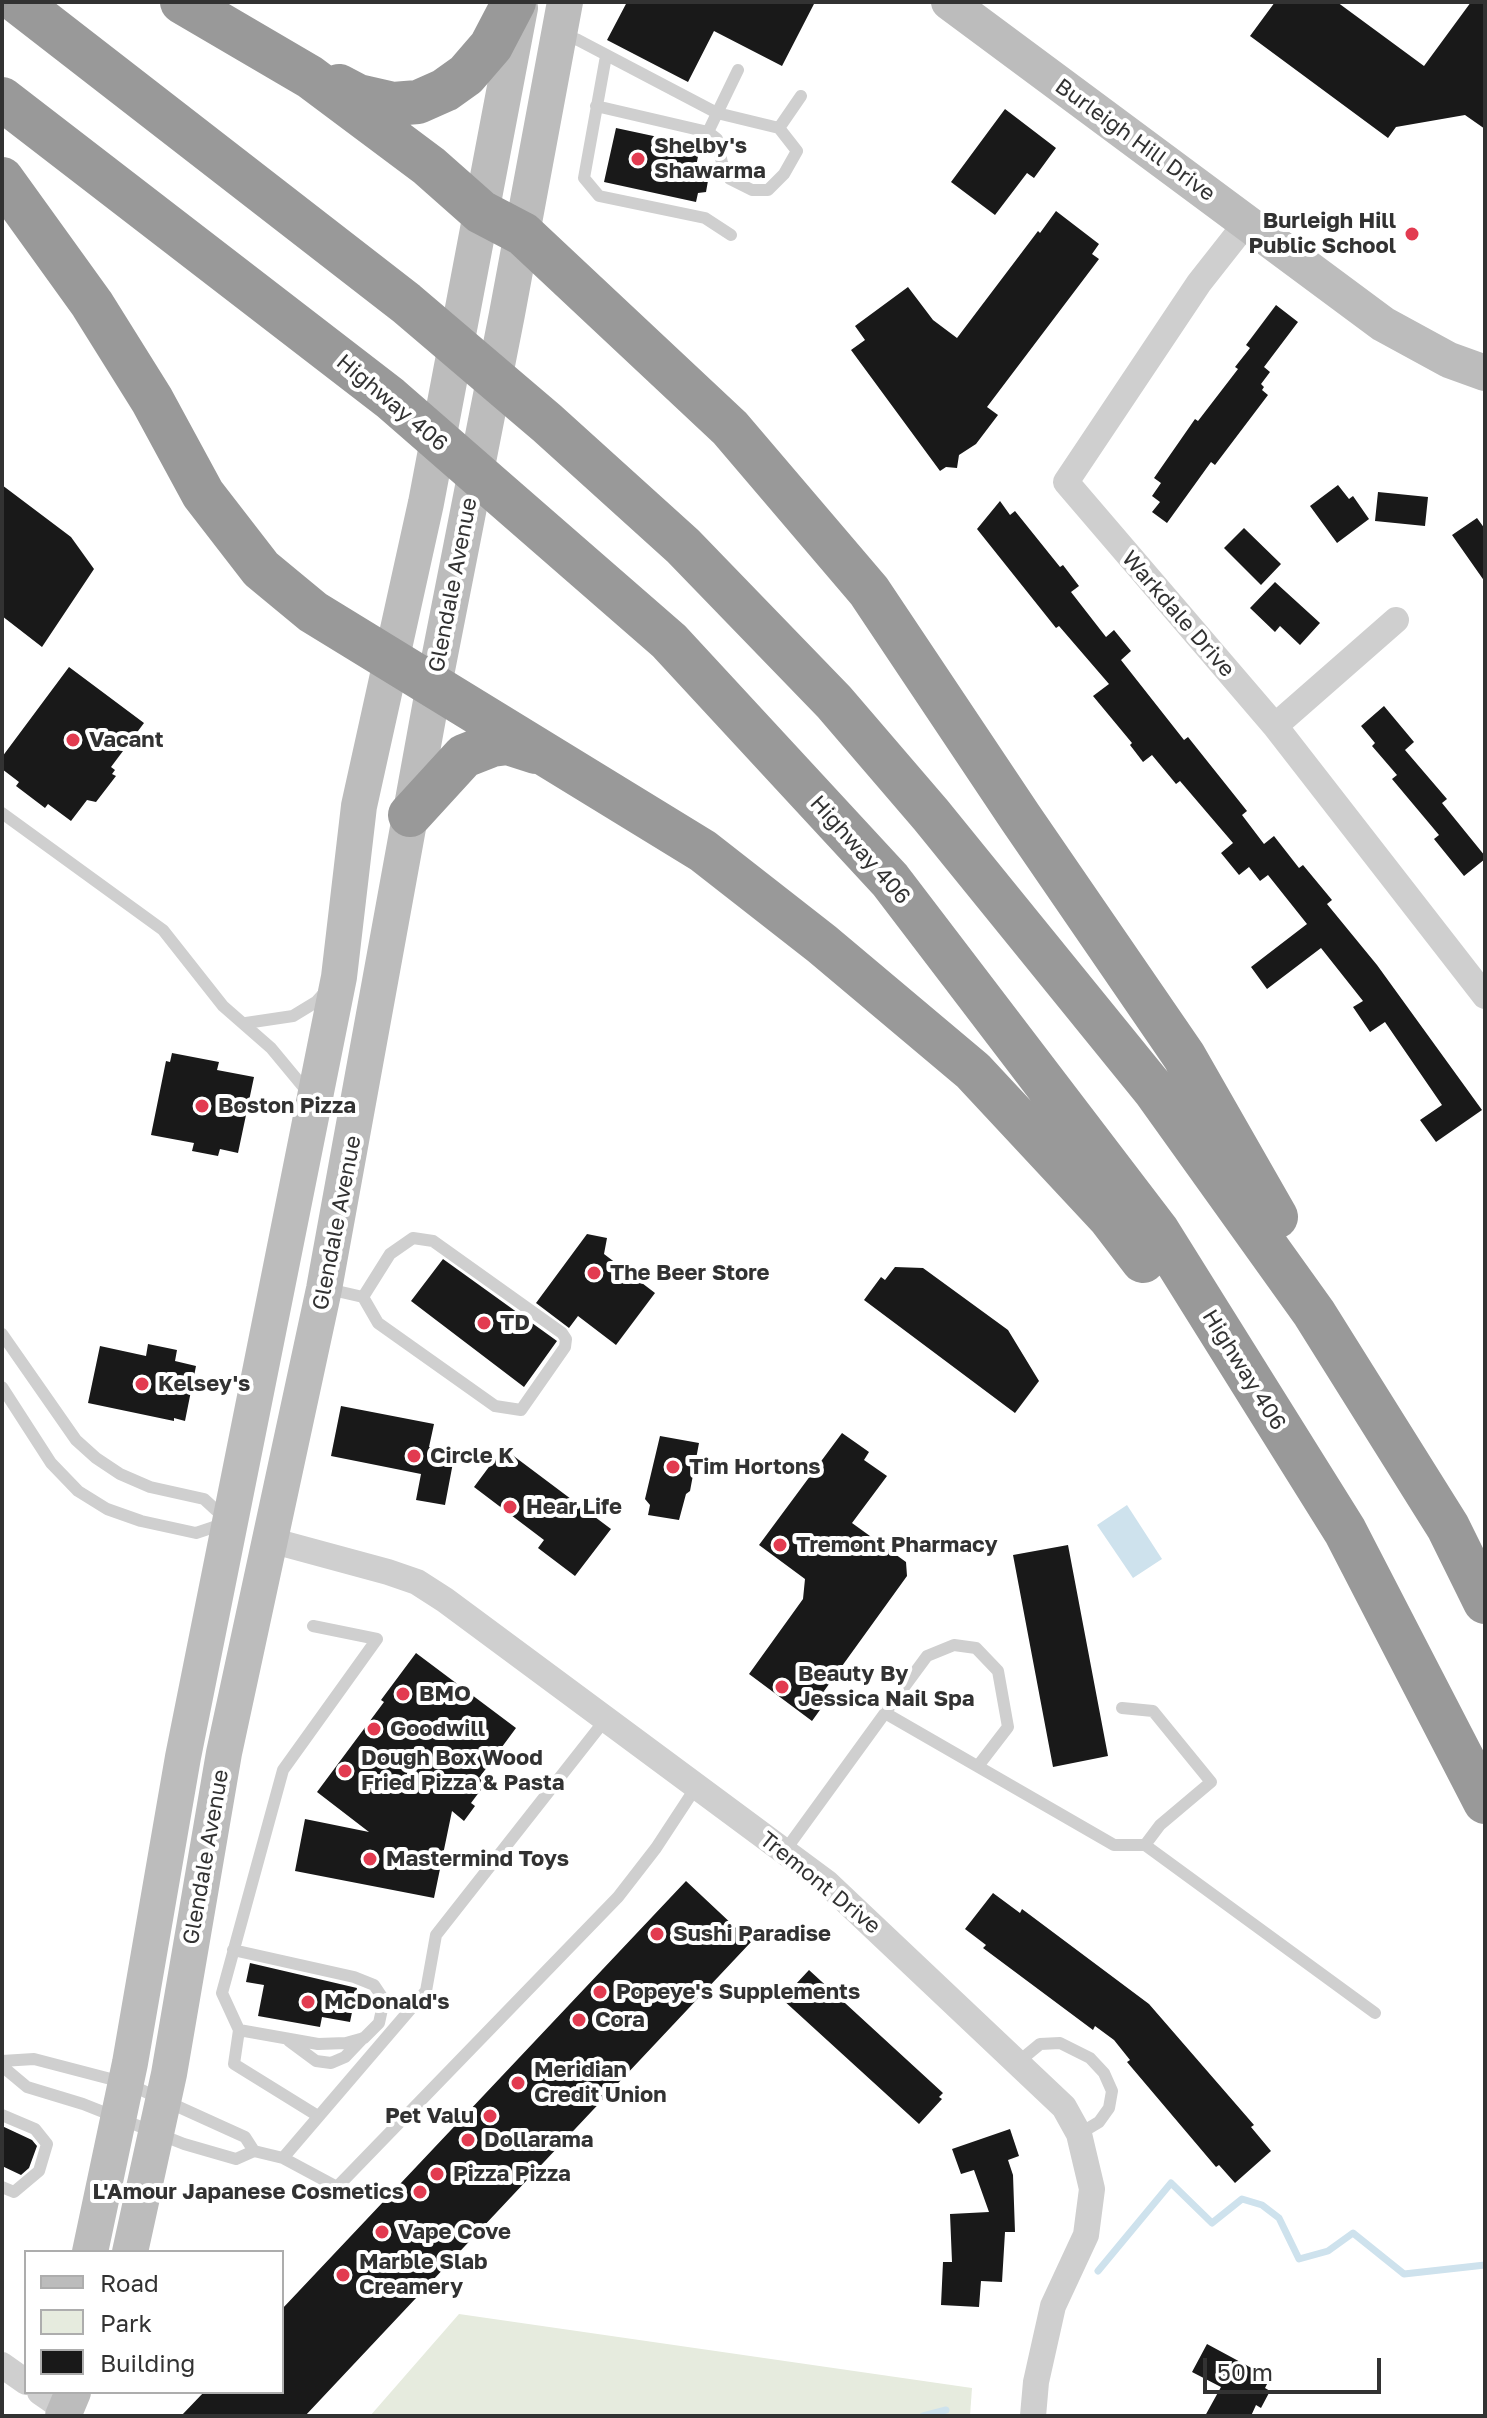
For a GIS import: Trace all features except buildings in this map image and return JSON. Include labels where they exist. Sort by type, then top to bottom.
[{"type":"highway","points":[[18,2],[406,303],[547,423],[683,546],[834,702],[1041,948],[1155,1091],[1314,1313],[1448,1527]]},
{"type":"highway","points":[[182,2],[310,77],[429,166],[481,212],[523,234],[730,428],[869,591],[1184,1056],[1311,1277],[1448,1527],[1485,1602]]},
{"type":"highway","points":[[245,39],[358,96],[393,104],[418,102],[445,90],[466,75],[491,46],[514,2]]},
{"type":"highway","name":"Highway 406","points":[[2,99],[390,398],[669,641],[890,880],[1157,1230],[1345,1531],[1485,1802]]},
{"type":"highway","points":[[2,179],[92,304],[152,400],[203,494],[261,569],[313,612],[703,851],[822,944],[973,1071],[1110,1218],[1195,1326],[1345,1531]]},
{"type":"highway","points":[[410,815],[464,756],[492,745],[508,743],[553,758]]},
{"type":"main road","name":"Glendale Avenue","points":[[90,2250],[123,2100],[183,1757],[339,977],[359,806],[426,503],[521,2]]},
{"type":"main road","name":"Burleigh Hill Drive","points":[[949,2],[1383,324],[1449,360],[1485,373]]},
{"type":"main road","name":"Glendale Avenue","points":[[130,2250],[161,2117],[224,1753],[324,1289],[434,685],[523,234],[562,18]]},
{"type":"main road","points":[[229,1522],[270,1540]]},
{"type":"street","name":"Warkdale Drive","points":[[1247,222],[1199,283],[1066,482],[1275,726],[1485,996]]},
{"type":"street","points":[[1275,726],[1396,620]]},
{"type":"street","name":"Tremont Drive","points":[[270,1540],[417,1582],[457,1609],[854,1906],[1064,2107],[1079,2134],[1092,2189],[1086,2235],[1053,2306],[1036,2382],[1033,2416]]},
{"type":"street","points":[[2,2365],[24,2381]]},
{"type":"lane","points":[[562,18],[578,40],[606,56],[717,113],[779,128],[797,151],[784,174],[768,190],[752,190],[730,179],[722,163],[717,139],[708,132],[596,106]]},
{"type":"lane","points":[[606,56],[584,178],[599,196],[705,218],[731,235]]},
{"type":"lane","points":[[708,132],[738,70]]},
{"type":"lane","points":[[779,128],[801,96]]},
{"type":"lane","points":[[2,813],[163,930],[223,1006],[246,1023],[284,1062],[315,1101]]},
{"type":"lane","points":[[246,1023],[293,1016],[316,1002],[339,977]]},
{"type":"lane","points":[[324,1289],[363,1297],[378,1323],[495,1406],[521,1410],[565,1347],[566,1339],[562,1333],[433,1241],[413,1238],[390,1254],[363,1297]]},
{"type":"lane","points":[[2,1334],[76,1440],[96,1458],[120,1474],[150,1487],[204,1499],[229,1522],[196,1533],[141,1521],[107,1509],[78,1491],[51,1463],[2,1387]]},
{"type":"lane","points":[[313,1626],[377,1639],[283,1770],[222,1993],[239,2030],[234,2064],[318,2116]]},
{"type":"lane","points":[[784,1852],[927,1656],[954,1645],[976,1648],[998,1671],[1008,1727],[978,1766]]},
{"type":"lane","points":[[1122,1708],[1153,1711],[1211,1782],[1160,1825],[1145,1845]]},
{"type":"lane","points":[[885,1713],[1114,1845],[1145,1845],[1375,2013]]},
{"type":"lane","points":[[283,2158],[426,1991],[436,1935],[605,1720]]},
{"type":"lane","points":[[2,2063],[34,2059],[161,2117],[236,2159],[254,2151],[283,2158],[337,2187],[618,1897],[656,1848],[696,1787]]},
{"type":"lane","points":[[233,1950],[354,1977],[374,1985],[384,2000],[379,2023],[345,2057],[331,2063],[316,2061],[287,2039]]},
{"type":"lane","points":[[239,2030],[318,2044],[346,2043],[364,2038]]},
{"type":"lane","points":[[1017,2063],[1040,2044],[1060,2043],[1090,2058],[1104,2073],[1112,2091],[1109,2108],[1099,2122],[1079,2134]]},
{"type":"lane","points":[[2,2063],[27,2087],[123,2100],[161,2117],[245,2137],[254,2151]]},
{"type":"lane","points":[[2,2115],[35,2129],[47,2144],[39,2171],[14,2192],[2,2187]]},
{"type":"green space","points":[[459,2314],[972,2388],[970,2416],[370,2416]]},
{"type":"water","points":[[1127,1505],[1162,1559],[1133,1578],[1097,1525]]},
{"type":"waterway","points":[[1098,2271],[1171,2183],[1212,2223],[1242,2199],[1262,2205],[1279,2218],[1299,2259],[1328,2251],[1353,2233],[1404,2274],[1485,2265]]},
{"type":"waterway","points":[[923,2416],[946,2410]]},
{"type":"place","name":"Shelby's Shawarma","points":[[638,159]]},
{"type":"place","name":"Burleigh Hill Public School","points":[[1412,234]]},
{"type":"place","name":"Vacant","points":[[73,740]]},
{"type":"place","name":"Boston Pizza","points":[[202,1106]]},
{"type":"place","name":"The Beer Store","points":[[594,1273]]},
{"type":"place","name":"TD","points":[[484,1323]]},
{"type":"place","name":"Kelsey's","points":[[142,1384]]},
{"type":"place","name":"Circle K","points":[[414,1456]]},
{"type":"place","name":"Tim Hortons","points":[[673,1467]]},
{"type":"place","name":"Hear Life","points":[[510,1507]]},
{"type":"place","name":"Tremont Pharmacy","points":[[780,1545]]},
{"type":"place","name":"Beauty By Jessica Nail Spa","points":[[782,1687]]},
{"type":"place","name":"BMO","points":[[403,1694]]},
{"type":"place","name":"Goodwill","points":[[374,1729]]},
{"type":"place","name":"Dough Box Wood Fried Pizza & Pasta","points":[[345,1771]]},
{"type":"place","name":"Mastermind Toys","points":[[370,1859]]},
{"type":"place","name":"Sushi Paradise","points":[[657,1934]]},
{"type":"place","name":"Popeye's Supplements","points":[[600,1992]]},
{"type":"place","name":"McDonald's","points":[[308,2002]]},
{"type":"place","name":"Cora","points":[[579,2020]]},
{"type":"place","name":"Meridian Credit Union","points":[[518,2083]]},
{"type":"place","name":"Pet Valu","points":[[490,2116]]},
{"type":"place","name":"Dollarama","points":[[468,2140]]},
{"type":"place","name":"Pizza Pizza","points":[[437,2174]]},
{"type":"place","name":"L'Amour Japanese Cosmetics","points":[[420,2192]]},
{"type":"place","name":"Vape Cove","points":[[382,2232]]},
{"type":"place","name":"Marble Slab Creamery","points":[[343,2275]]}]
